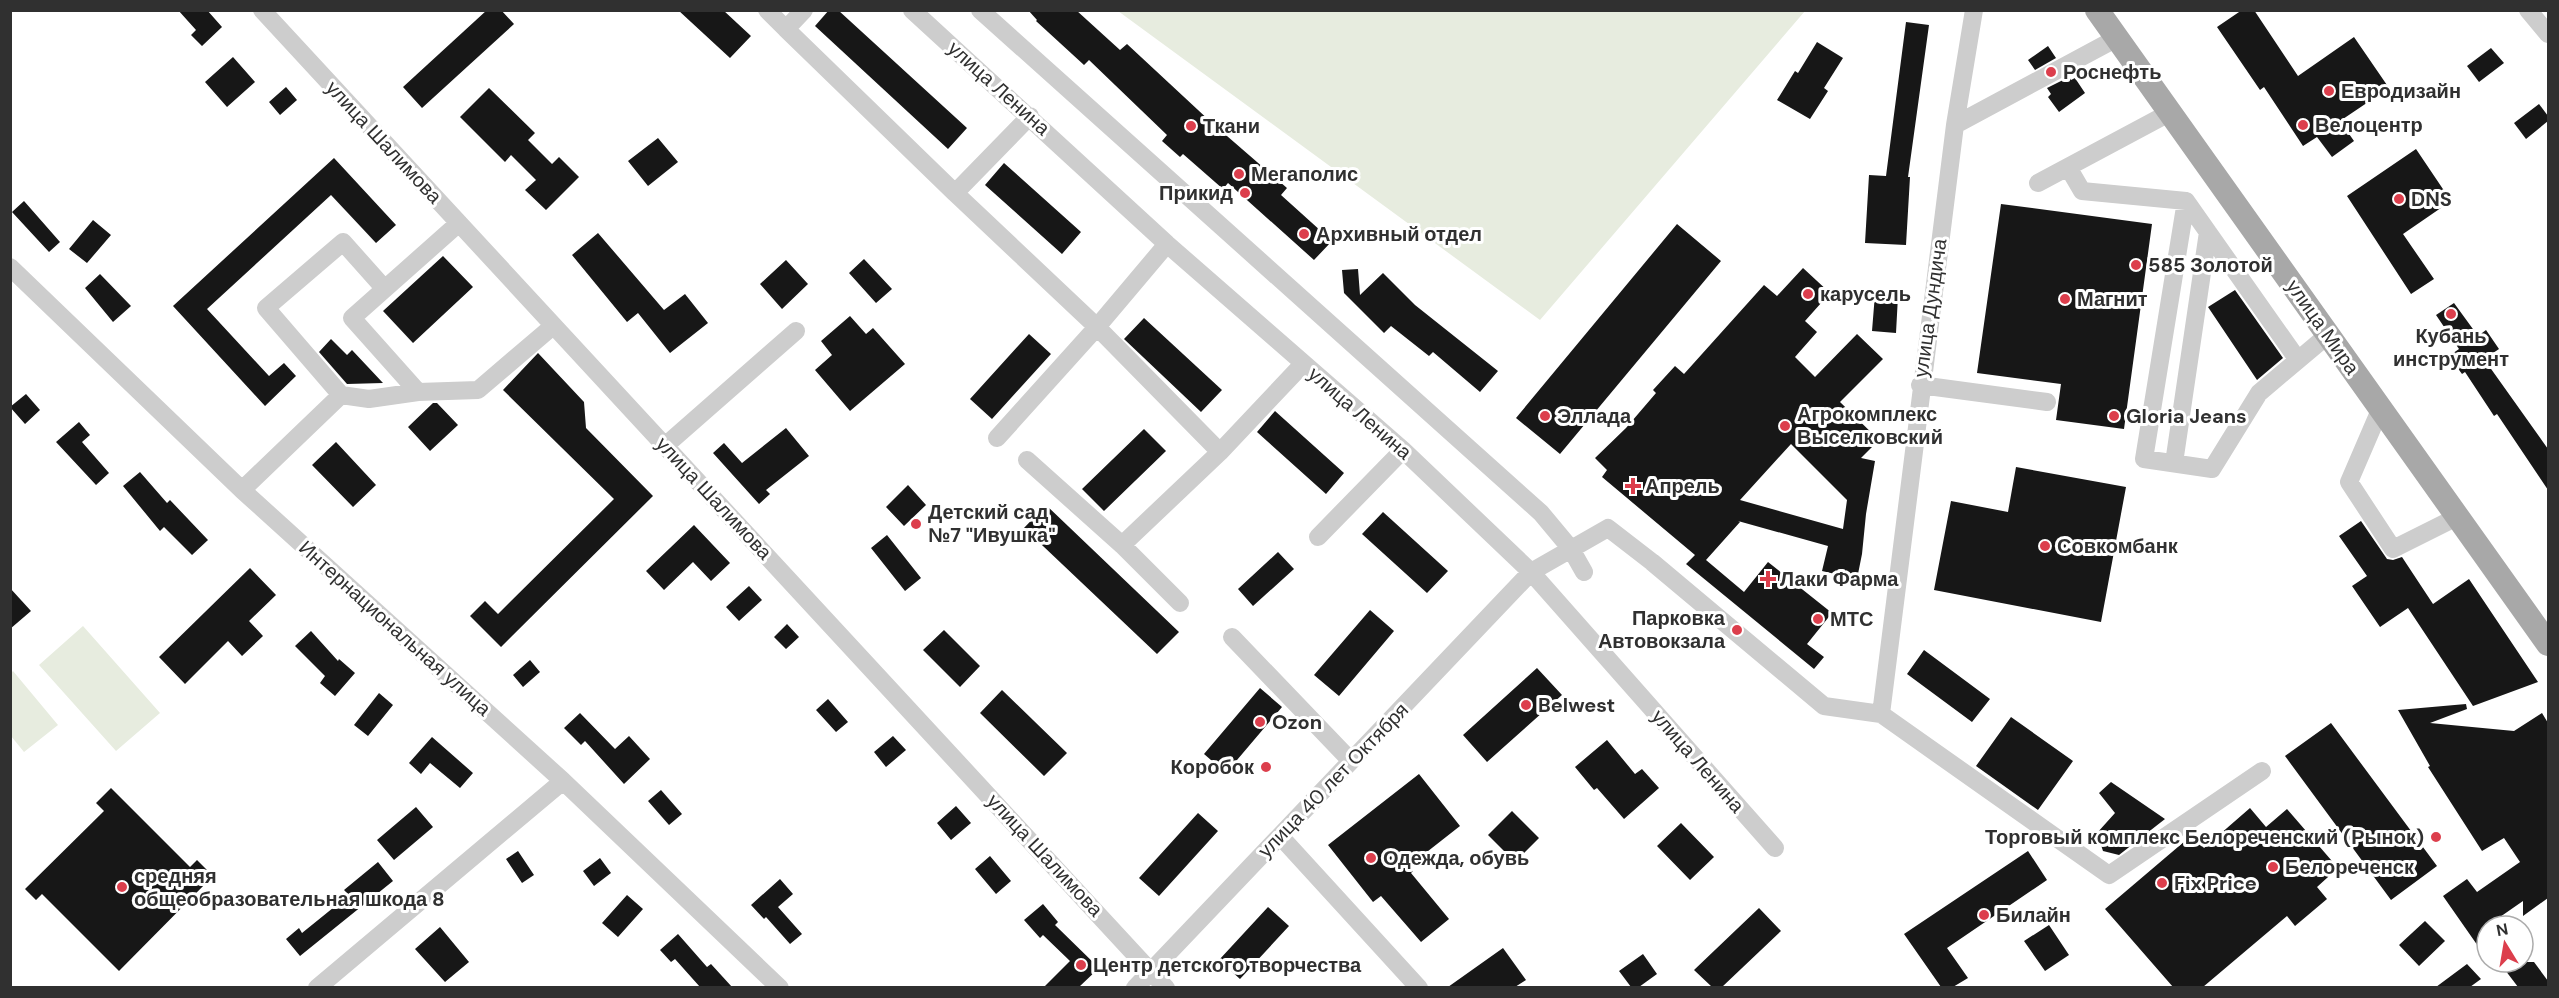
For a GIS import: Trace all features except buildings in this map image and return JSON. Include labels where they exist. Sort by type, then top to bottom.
[{"type":"main road","name":"улица Мира","points":[[2097,10],[2548,644]]},
{"type":"street","name":"улица Шалимова","points":[[262,10],[1166,987]]},
{"type":"street","points":[[767,10],[1097,327],[1220,452]]},
{"type":"street","points":[[786,29],[804,10]]},
{"type":"street","name":"улица Ленина","points":[[912,10],[1167,244],[1403,450],[1531,572],[1775,848]]},
{"type":"street","points":[[980,10],[1541,513],[1571,549],[1584,572]]},
{"type":"street","name":"улица Дундича","points":[[1881,714],[1920,385],[1955,125],[1974,10]]},
{"type":"street","points":[[2528,10],[2548,34]]},
{"type":"street","points":[[1955,125],[2117,38]]},
{"type":"street","points":[[2038,183],[2169,113]]},
{"type":"street","points":[[955,193],[1030,116]]},
{"type":"street","points":[[2068,167],[2082,191],[2186,201],[2298,360]]},
{"type":"street","points":[[2186,201],[2144,459],[2212,469],[2259,393],[2329,334]]},
{"type":"street","points":[[418,392],[352,318],[459,223]]},
{"type":"street","points":[[2174,463],[2208,232]]},
{"type":"street","points":[[384,288],[342,242],[266,308],[341,394],[369,399],[418,392],[478,390],[553,326]]},
{"type":"street","points":[[997,438],[1097,327],[1167,244]]},
{"type":"street","name":"Интернациональная улица","points":[[10,267],[243,490],[563,781],[780,987]]},
{"type":"street","points":[[666,445],[796,331]]},
{"type":"street","points":[[1122,545],[1220,452],[1303,364]]},
{"type":"street","points":[[1920,385],[2047,402]]},
{"type":"street","points":[[243,490],[341,394]]},
{"type":"street","points":[[2380,410],[2349,482],[2393,549],[2457,517]]},
{"type":"street","points":[[1318,537],[1403,450]]},
{"type":"street","points":[[1027,460],[1122,545],[1180,603]]},
{"type":"street","name":"улица 40 лет Октября","points":[[1135,987],[1531,572],[1608,528],[1824,706],[1881,714]]},
{"type":"street","points":[[1232,637],[1351,761]]},
{"type":"street","points":[[1881,714],[2109,875],[2262,771]]},
{"type":"street","points":[[317,987],[563,781]]},
{"type":"street","points":[[1280,836],[1419,987]]},
{"type":"shaded area","points":[[1118,11],[1805,11],[1540,320]]},
{"type":"shaded area","points":[[83,626],[160,713],[116,751],[39,665]]},
{"type":"shaded area","points":[[13,671],[58,725],[24,752],[11,736],[10,674]]},
{"type":"place","name":"Роснефть","points":[[2051,72]]},
{"type":"place","name":"Евродизайн","points":[[2329,91]]},
{"type":"place","name":"Велоцентр","points":[[2303,125]]},
{"type":"place","name":"Ткани","points":[[1191,126]]},
{"type":"place","name":"Мегаполис","points":[[1239,174]]},
{"type":"place","name":"Прикид","points":[[1245,193]]},
{"type":"place","name":"DNS","points":[[2399,199]]},
{"type":"place","name":"Архивный отдел","points":[[1304,234]]},
{"type":"place","name":"585 Золотой","points":[[2136,265]]},
{"type":"place","name":"карусель","points":[[1808,294]]},
{"type":"place","name":"Магнит","points":[[2065,299]]},
{"type":"place","name":"Кубань инструмент","points":[[2451,314]]},
{"type":"place","name":"Эллада","points":[[1545,416]]},
{"type":"place","name":"Gloria Jeans","points":[[2114,416]]},
{"type":"place","name":"Агрокомплекс Выселковский","points":[[1785,426]]},
{"type":"place","name":"Апрель","points":[[1633,486]]},
{"type":"place","name":"Детский сад №7 \"Ивушка\"","points":[[916,524]]},
{"type":"place","name":"Совкомбанк","points":[[2045,546]]},
{"type":"place","name":"Лаки Фарма","points":[[1768,579]]},
{"type":"place","name":"МТС","points":[[1818,619]]},
{"type":"place","name":"Парковка Автовокзала","points":[[1737,630]]},
{"type":"place","name":"Belwest","points":[[1526,705]]},
{"type":"place","name":"Ozon","points":[[1260,722]]},
{"type":"place","name":"Коробок","points":[[1266,767]]},
{"type":"place","name":"Торговый комплекс Белореченский (Рынок)","points":[[2436,837]]},
{"type":"place","name":"Одежда, обувь","points":[[1371,858]]},
{"type":"place","name":"Белореченск","points":[[2273,867]]},
{"type":"place","name":"Fix Price","points":[[2162,883]]},
{"type":"place","name":"средняя общеобразовательная шкода 8","points":[[122,887]]},
{"type":"place","name":"Билайн","points":[[1984,915]]},
{"type":"place","name":"Центр детского творчества","points":[[1081,965]]}]
